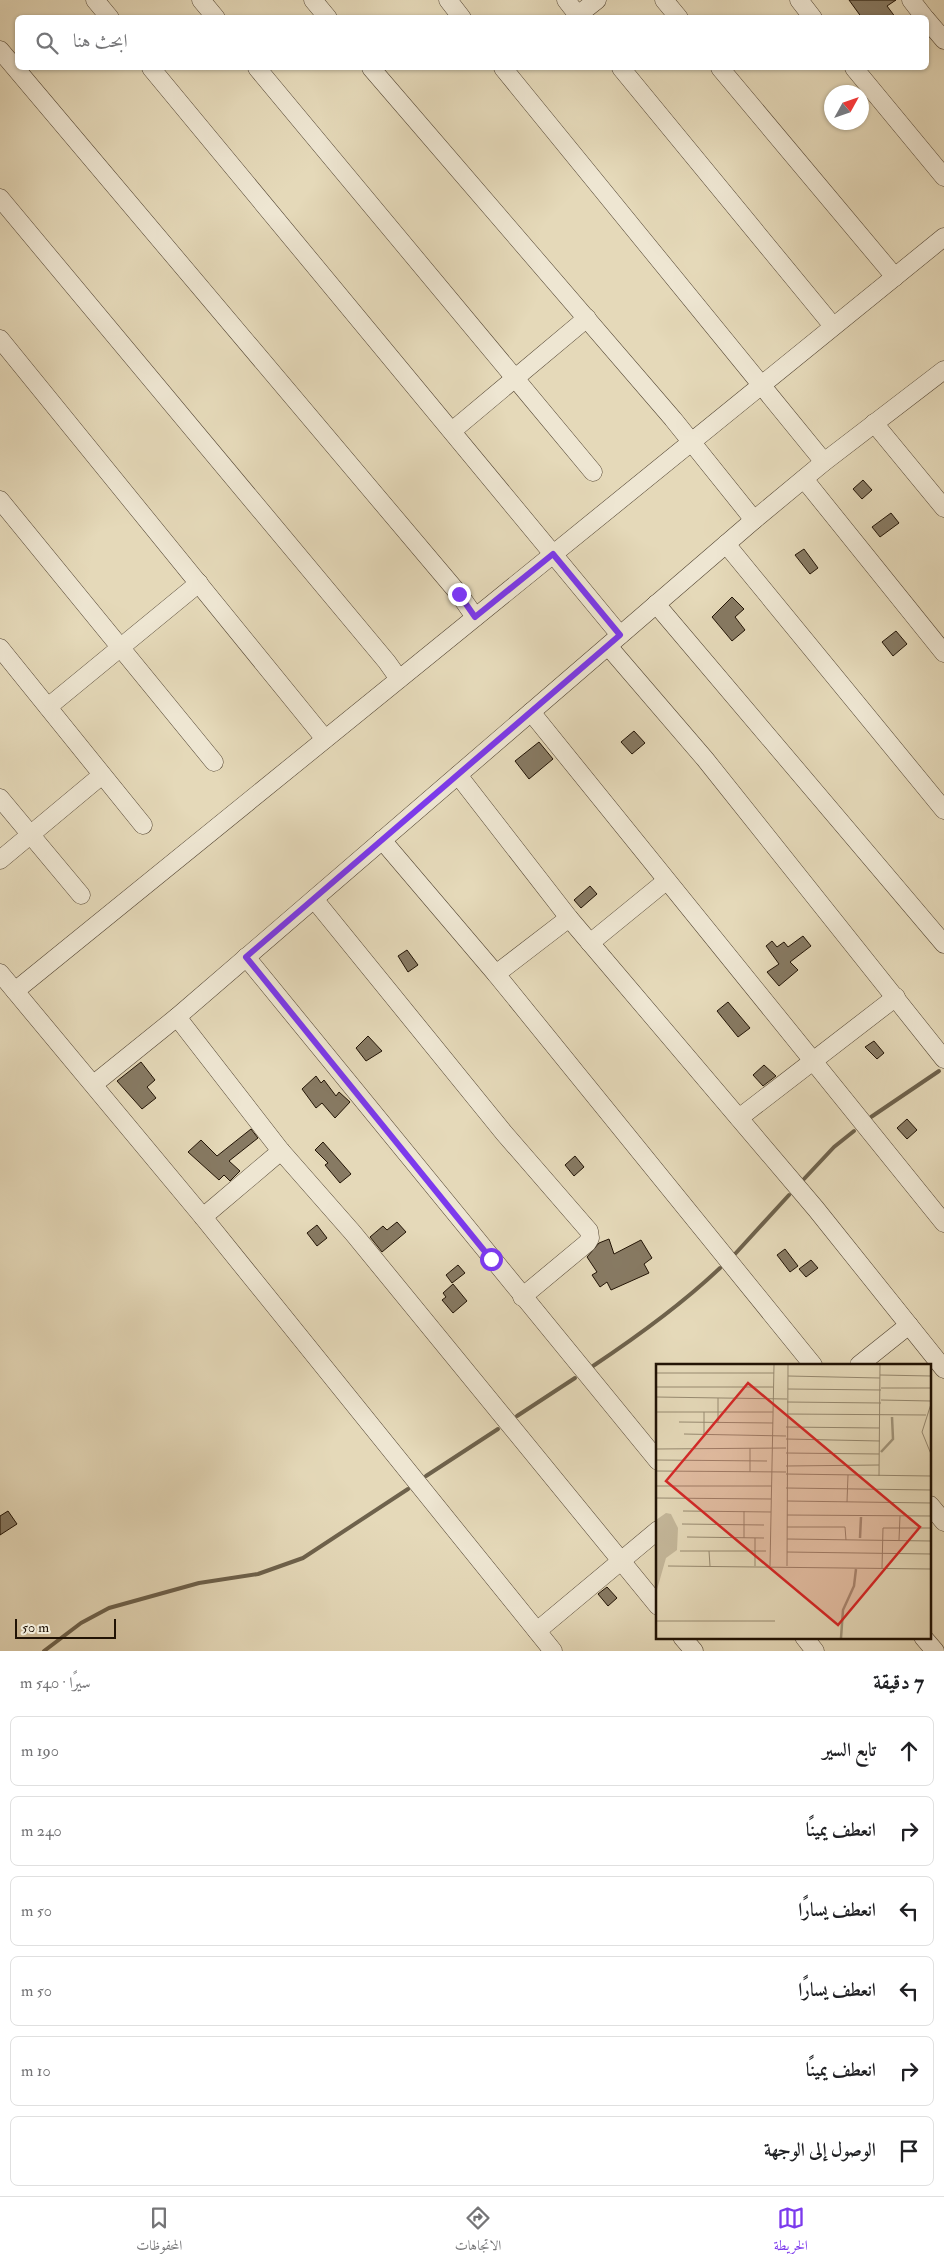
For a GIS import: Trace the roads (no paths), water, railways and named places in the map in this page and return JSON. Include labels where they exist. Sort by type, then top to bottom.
[{"type":"street","points":[[95,0],[108,15]]},
{"type":"street","points":[[201,0],[214,15]]},
{"type":"street","points":[[313,0],[326,15]]},
{"type":"street","points":[[448,0],[460,15]]},
{"type":"street","points":[[566,0],[578,15]]},
{"type":"street","points":[[580,15],[597,0]]},
{"type":"street","points":[[664,0],[676,15]]},
{"type":"street","points":[[799,0],[811,15]]},
{"type":"street","points":[[911,0],[924,15]]},
{"type":"street","points":[[929,22],[944,40]]},
{"type":"street","points":[[0,50],[15,68]]},
{"type":"street","points":[[17,70],[452,587],[475,617]]},
{"type":"street","points":[[153,70],[553,554],[614,641],[944,1059]]},
{"type":"street","points":[[259,70],[593,472]]},
{"type":"street","points":[[373,70],[587,318],[691,441],[754,520]]},
{"type":"street","points":[[505,70],[824,462]]},
{"type":"street","points":[[623,70],[833,326]]},
{"type":"street","points":[[722,70],[895,277]]},
{"type":"street","points":[[856,70],[944,177]]},
{"type":"street","points":[[0,198],[381,654],[399,679]]},
{"type":"street","points":[[15,991],[944,237]]},
{"type":"street","points":[[452,432],[587,318]]},
{"type":"street","points":[[0,339],[325,739]]},
{"type":"street","points":[[94,1084],[176,1017],[754,520],[824,462],[944,370]]},
{"type":"street","points":[[874,423],[944,508]]},
{"type":"street","points":[[804,479],[944,653]]},
{"type":"street","points":[[0,500],[214,762]]},
{"type":"street","points":[[726,544],[944,810]]},
{"type":"street","points":[[48,707],[199,583]]},
{"type":"street","points":[[656,604],[944,944]]},
{"type":"street","points":[[0,648],[143,825]]},
{"type":"street","points":[[531,712],[944,1223]]},
{"type":"street","points":[[0,860],[102,774]]},
{"type":"street","points":[[458,775],[569,918],[816,1210],[944,1369]]},
{"type":"street","points":[[0,798],[81,895]]},
{"type":"street","points":[[382,840],[496,974],[812,1364]]},
{"type":"street","points":[[590,943],[666,880]]},
{"type":"street","points":[[314,899],[504,1133],[589,1231],[590,1238],[587,1243],[522,1297]]},
{"type":"street","points":[[496,974],[569,918]]},
{"type":"street","points":[[246,957],[656,1459]]},
{"type":"street","points":[[0,973],[203,1217],[553,1651]]},
{"type":"street","points":[[739,1118],[896,998]]},
{"type":"street","points":[[176,1017],[281,1151],[352,1233],[656,1604]]},
{"type":"street","points":[[203,1217],[281,1151]]},
{"type":"street","points":[[860,1364],[909,1325]]},
{"type":"street","points":[[932,1507],[944,1522]]},
{"type":"street","points":[[537,1631],[656,1532]]},
{"type":"street","points":[[683,1638],[694,1651]]},
{"type":"street","points":[[805,1638],[816,1651]]},
{"type":"waterway","points":[[871,1117],[939,1071]]},
{"type":"waterway","points":[[804,1179],[834,1147],[854,1131]]},
{"type":"waterway","points":[[735,1254],[789,1195]]},
{"type":"waterway","points":[[593,1366],[659,1320],[720,1268]]},
{"type":"waterway","points":[[517,1416],[575,1378]]},
{"type":"waterway","points":[[426,1476],[498,1429]]},
{"type":"waterway","points":[[44,1651],[81,1623],[109,1608],[199,1583],[258,1574],[303,1558],[408,1489]]}]
